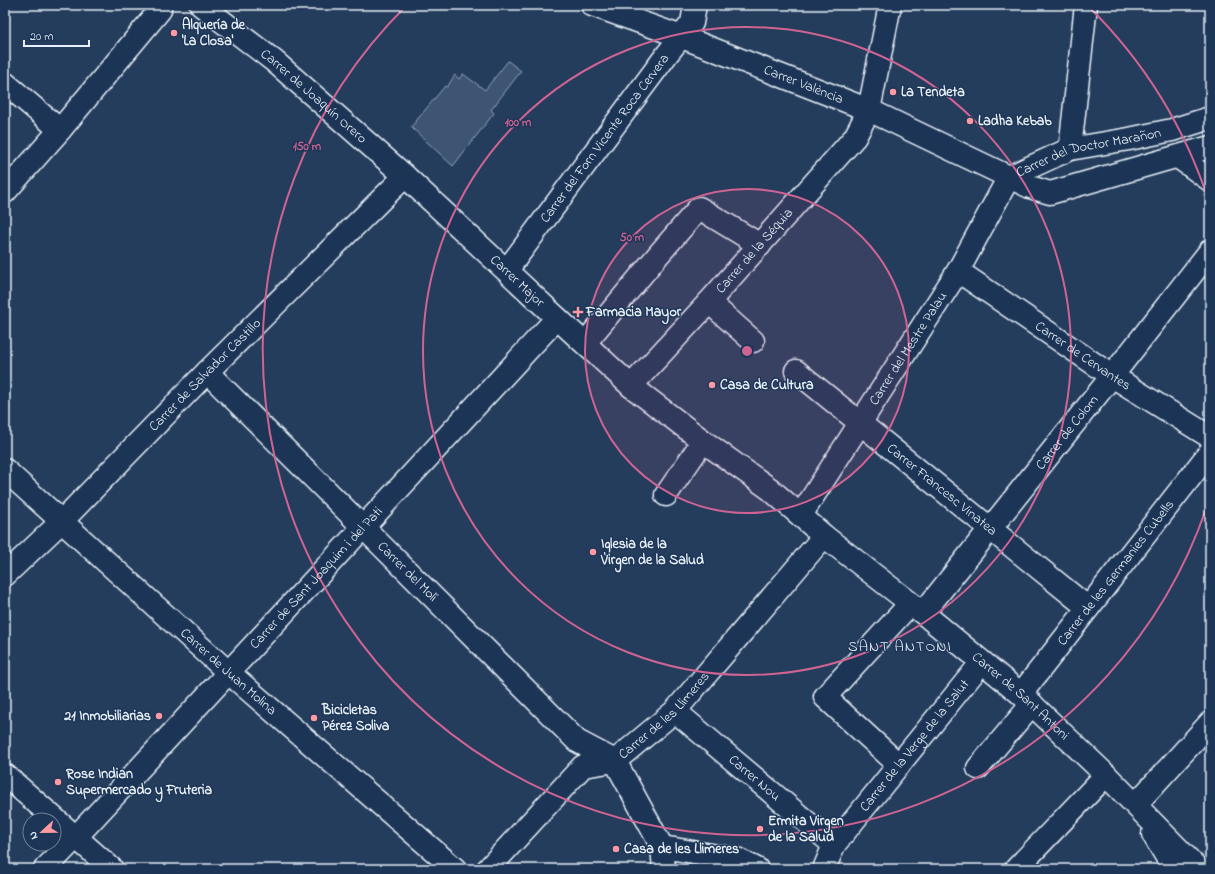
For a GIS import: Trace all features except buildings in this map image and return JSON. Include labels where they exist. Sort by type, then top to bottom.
[{"type":"street","name":"Carrer de Joaquín Orero","points":[[201,5],[274,61],[405,176]]},
{"type":"street","name":"Carrer València","points":[[592,5],[682,37],[869,110],[1008,177]]},
{"type":"street","name":"Carrer del Forn Vicente Roca Cervera","points":[[507,270],[668,53],[692,23],[695,5]]},
{"type":"street","name":"Carrer de la Séquia","points":[[631,386],[709,302],[855,137],[869,110],[890,5]]},
{"type":"street","points":[[1070,149],[1086,5]]},
{"type":"street","points":[[5,192],[60,130],[160,10]]},
{"type":"street","points":[[5,83],[60,130]]},
{"type":"street","name":"Carrer del Doctor Marañon","points":[[1008,177],[1070,149],[1158,133],[1210,118]]},
{"type":"street","name":"Carrer del Doctor Marañon","points":[[1008,177],[1050,193],[1210,147]]},
{"type":"street","points":[[1178,157],[1210,180]]},
{"type":"street","name":"Carrer Major","points":[[405,176],[631,386],[703,441]]},
{"type":"street","name":"Carrer de Salvador Castillo","points":[[5,575],[62,521],[207,372],[405,176]]},
{"type":"street","name":"Carrer del Mestre Palau","points":[[801,515],[958,271],[1008,177]]},
{"type":"street","points":[[585,343],[699,208],[760,244]]},
{"type":"street","name":"Carrer de Colom","points":[[899,765],[825,697],[917,609],[990,529],[1210,251]]},
{"type":"street","name":"Carrer de Cervantes","points":[[958,271],[1112,376],[1210,437]]},
{"type":"street","points":[[709,302],[753,341]]},
{"type":"street","name":"Carrer de Sant Joaquim i del Pati","points":[[45,869],[557,318]]},
{"type":"street","name":"Carrer Francesc Vinatea","points":[[796,371],[1088,608]]},
{"type":"street","name":"Carrer del Molí","points":[[207,372],[577,741],[615,761]]},
{"type":"street","points":[[666,494],[703,441]]},
{"type":"street","name":"Carrer de Sant Antoni","points":[[703,441],[770,489],[824,536],[917,609],[1026,699],[1136,804],[1198,869]]},
{"type":"street","name":"Carrer de les Germanies Cubells","points":[[978,768],[1088,608],[1210,452]]},
{"type":"street","name":"Carrer de Juan Molina","points":[[5,470],[228,672],[455,869]]},
{"type":"street","name":"Carrer de les Llimeres","points":[[662,847],[615,761],[675,711],[824,536]]},
{"type":"street","name":"Carrer de la Verge de la Salut","points":[[824,869],[834,845],[982,662]]},
{"type":"street","name":"Carrer Nou","points":[[675,711],[834,845]]},
{"type":"street","points":[[1136,804],[1210,723]]},
{"type":"street","points":[[488,869],[583,766],[615,761]]},
{"type":"street","points":[[5,775],[112,869]]},
{"type":"street","points":[[1016,869],[1106,775]]},
{"type":"street","name":"Carrer de Sant Antoni","points":[[1136,804],[1174,869]]},
{"type":"street","points":[[664,869],[662,847],[737,859],[757,869]]},
{"type":"shaded area","points":[[508,61],[521,71],[491,110],[494,113],[453,166],[411,127],[445,86],[447,87],[455,75],[459,79],[463,74],[485,90]]},
{"type":"place","name":"Alquería de 'La Closa'","points":[[174,33]]},
{"type":"place","name":"La Tendeta","points":[[893,92]]},
{"type":"place","name":"Ladha Kebab","points":[[970,121]]},
{"type":"place","name":"Farmacia Mayor","points":[[578,312]]},
{"type":"place","name":"Casa de Cultura","points":[[712,385]]},
{"type":"place","name":"Iglesia de la Virgen de la Salud","points":[[593,552]]},
{"type":"place","name":"21 Inmobiliarias","points":[[159,716]]},
{"type":"place","name":"Bicicletas Pérez Soliva","points":[[314,718]]},
{"type":"place","name":"Rose Indian Supermercado y Fruteria","points":[[58,782]]},
{"type":"place","name":"Ermita Virgen de la Salud","points":[[760,829]]},
{"type":"place","name":"Casa de les Llimeres","points":[[616,849]]},
{"type":"district","name":"SANT ANTONI","points":[[900,647]]}]
